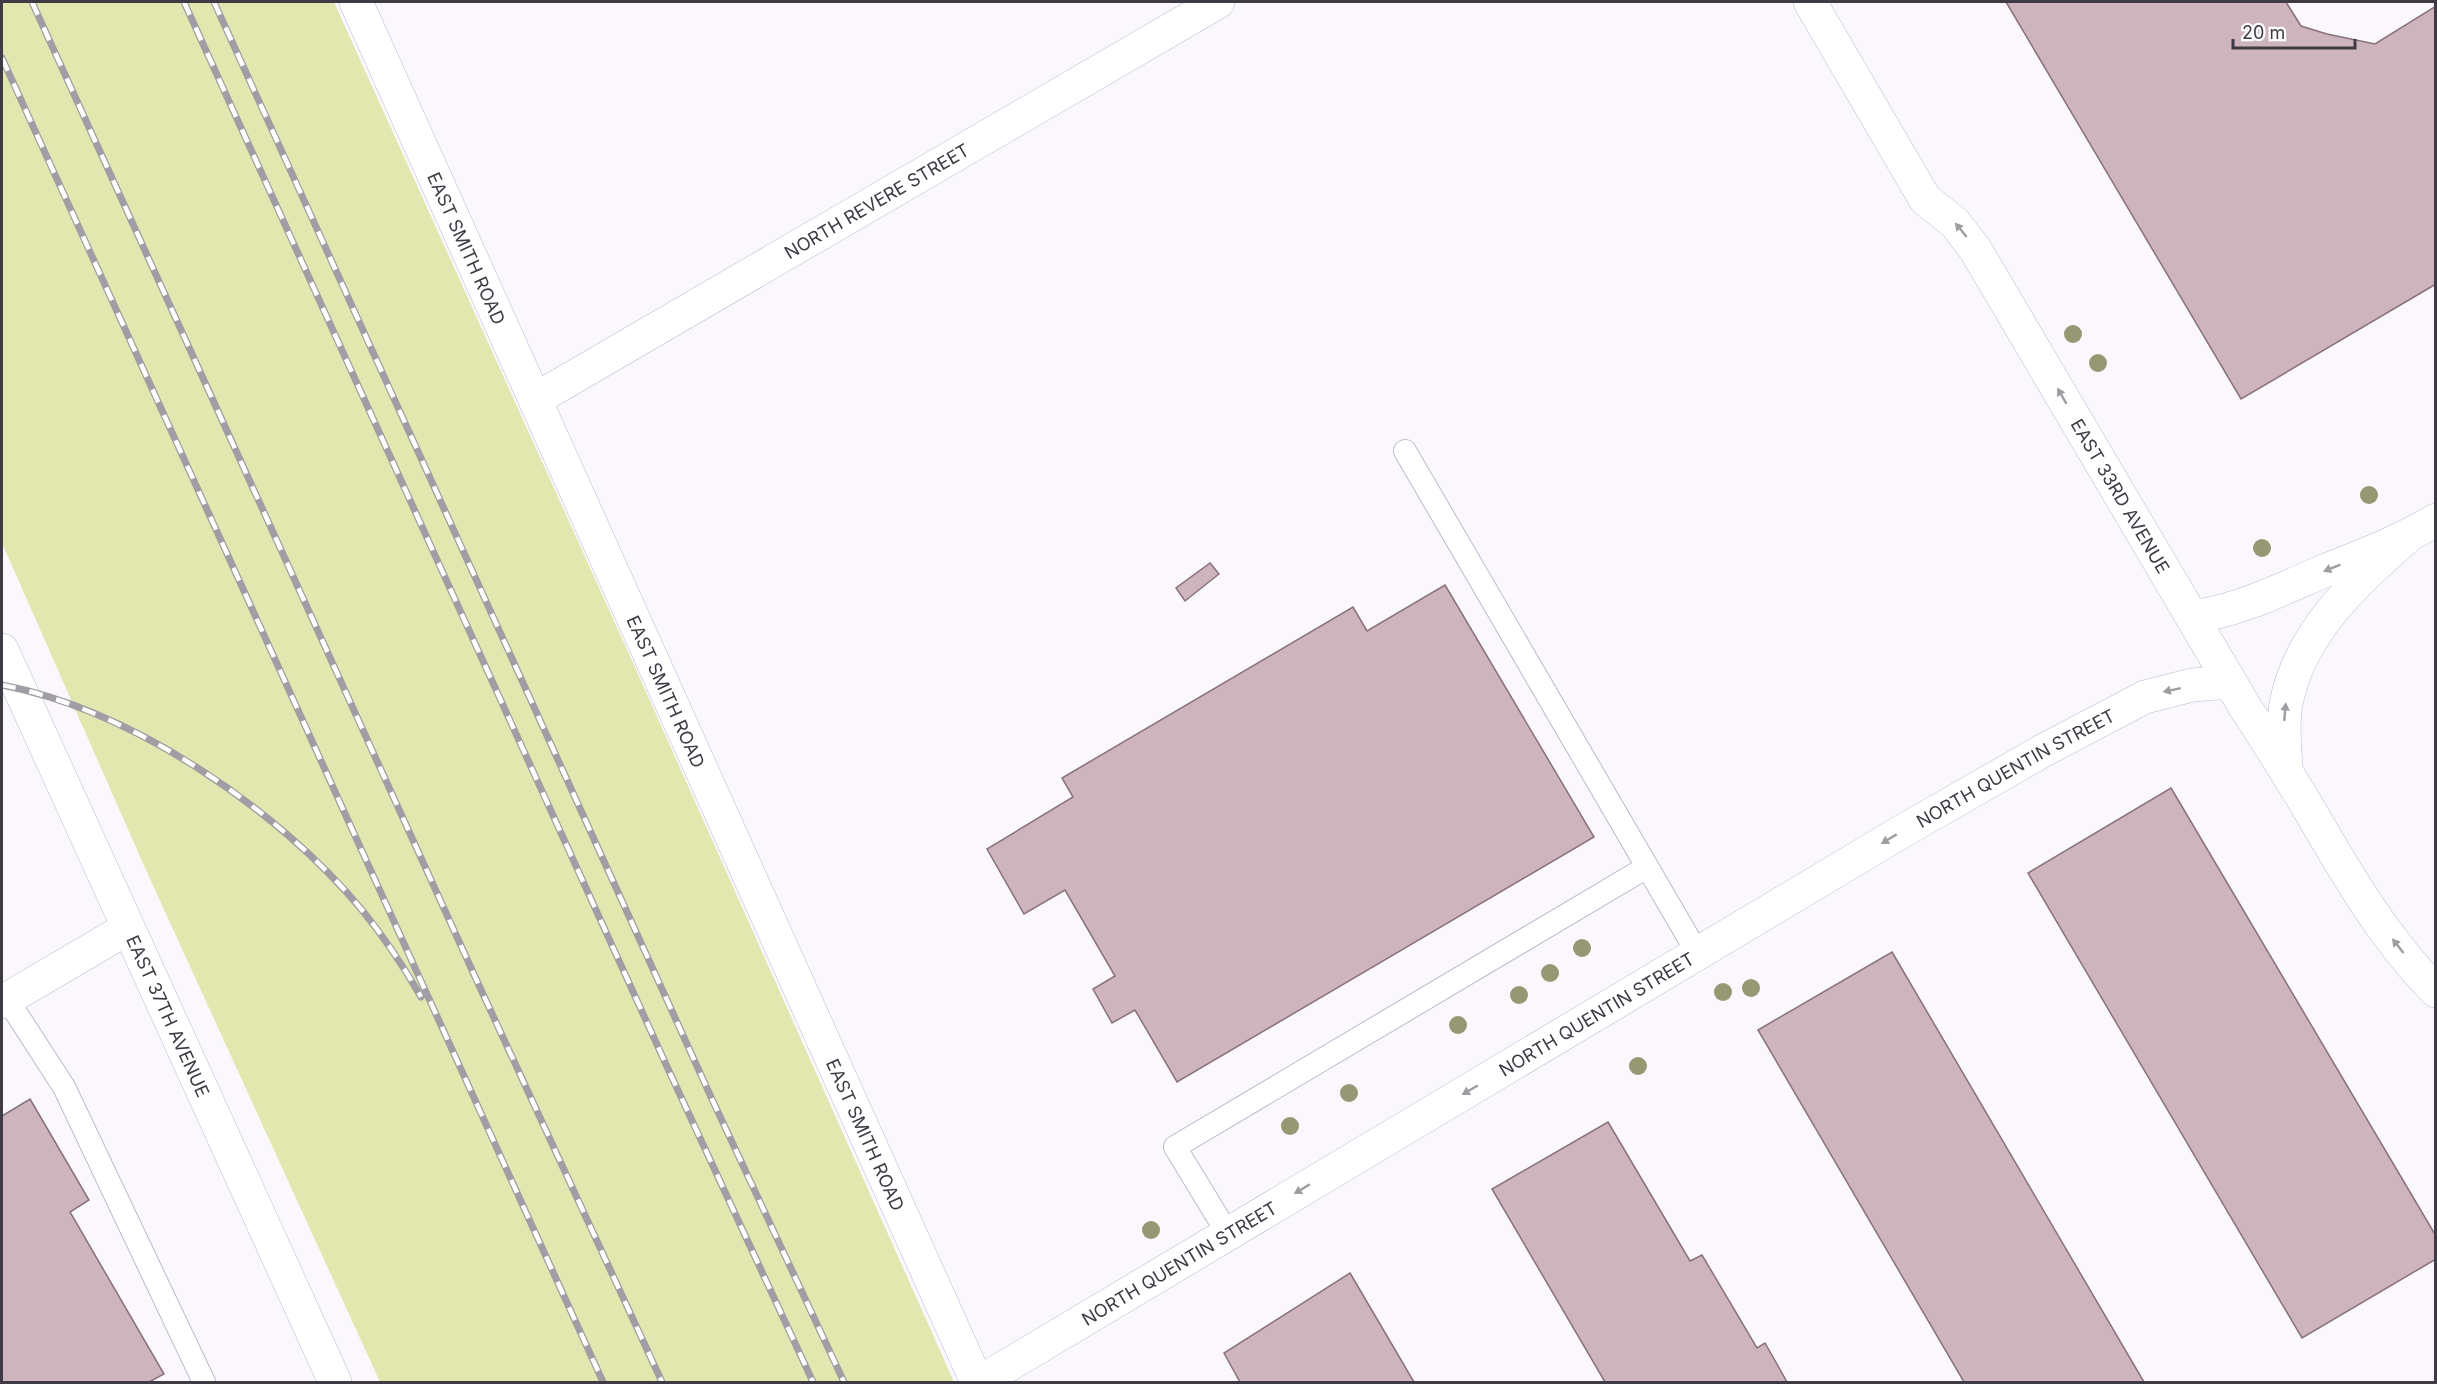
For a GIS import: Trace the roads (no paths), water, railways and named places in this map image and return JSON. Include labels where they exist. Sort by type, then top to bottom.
[{"type":"street","name":"EAST SMITH ROAD","points":[[356,2],[978,1383]]},
{"type":"street","name":"NORTH REVERE STREET","points":[[536,399],[1218,2]]},
{"type":"street","name":"EAST 33RD AVENUE","points":[[1810,2],[1925,199],[1955,223],[1976,249],[2230,682],[2368,906],[2436,991]]},
{"type":"street","points":[[2192,617],[2214,614],[2249,604],[2406,538],[2436,520]]},
{"type":"street","points":[[2286,771],[2285,706],[2292,676],[2304,652],[2341,600],[2368,571],[2406,538]]},
{"type":"street","name":"EAST 37TH AVENUE","points":[[2,650],[335,1383]]},
{"type":"street","name":"NORTH QUENTIN STREET","points":[[978,1383],[1901,832],[2107,716],[2159,692],[2192,685],[2230,682]]},
{"type":"street","points":[[4,1000],[128,928]]},
{"type":"lane","points":[[1405,451],[1698,954]]},
{"type":"lane","points":[[1228,1234],[1175,1147],[1647,867]]},
{"type":"lane","points":[[4,1000],[64,1087],[204,1383]]},
{"type":"railway","points":[[32,2],[662,1382]]},
{"type":"railway","points":[[184,2],[669,1071],[813,1382]]},
{"type":"railway","points":[[214,2],[711,1097],[844,1382]]},
{"type":"railway","points":[[2,58],[603,1382]]},
{"type":"railway","points":[[2,685],[51,698],[101,716],[199,769],[245,801],[289,836],[328,872],[378,931],[421,997]]}]
